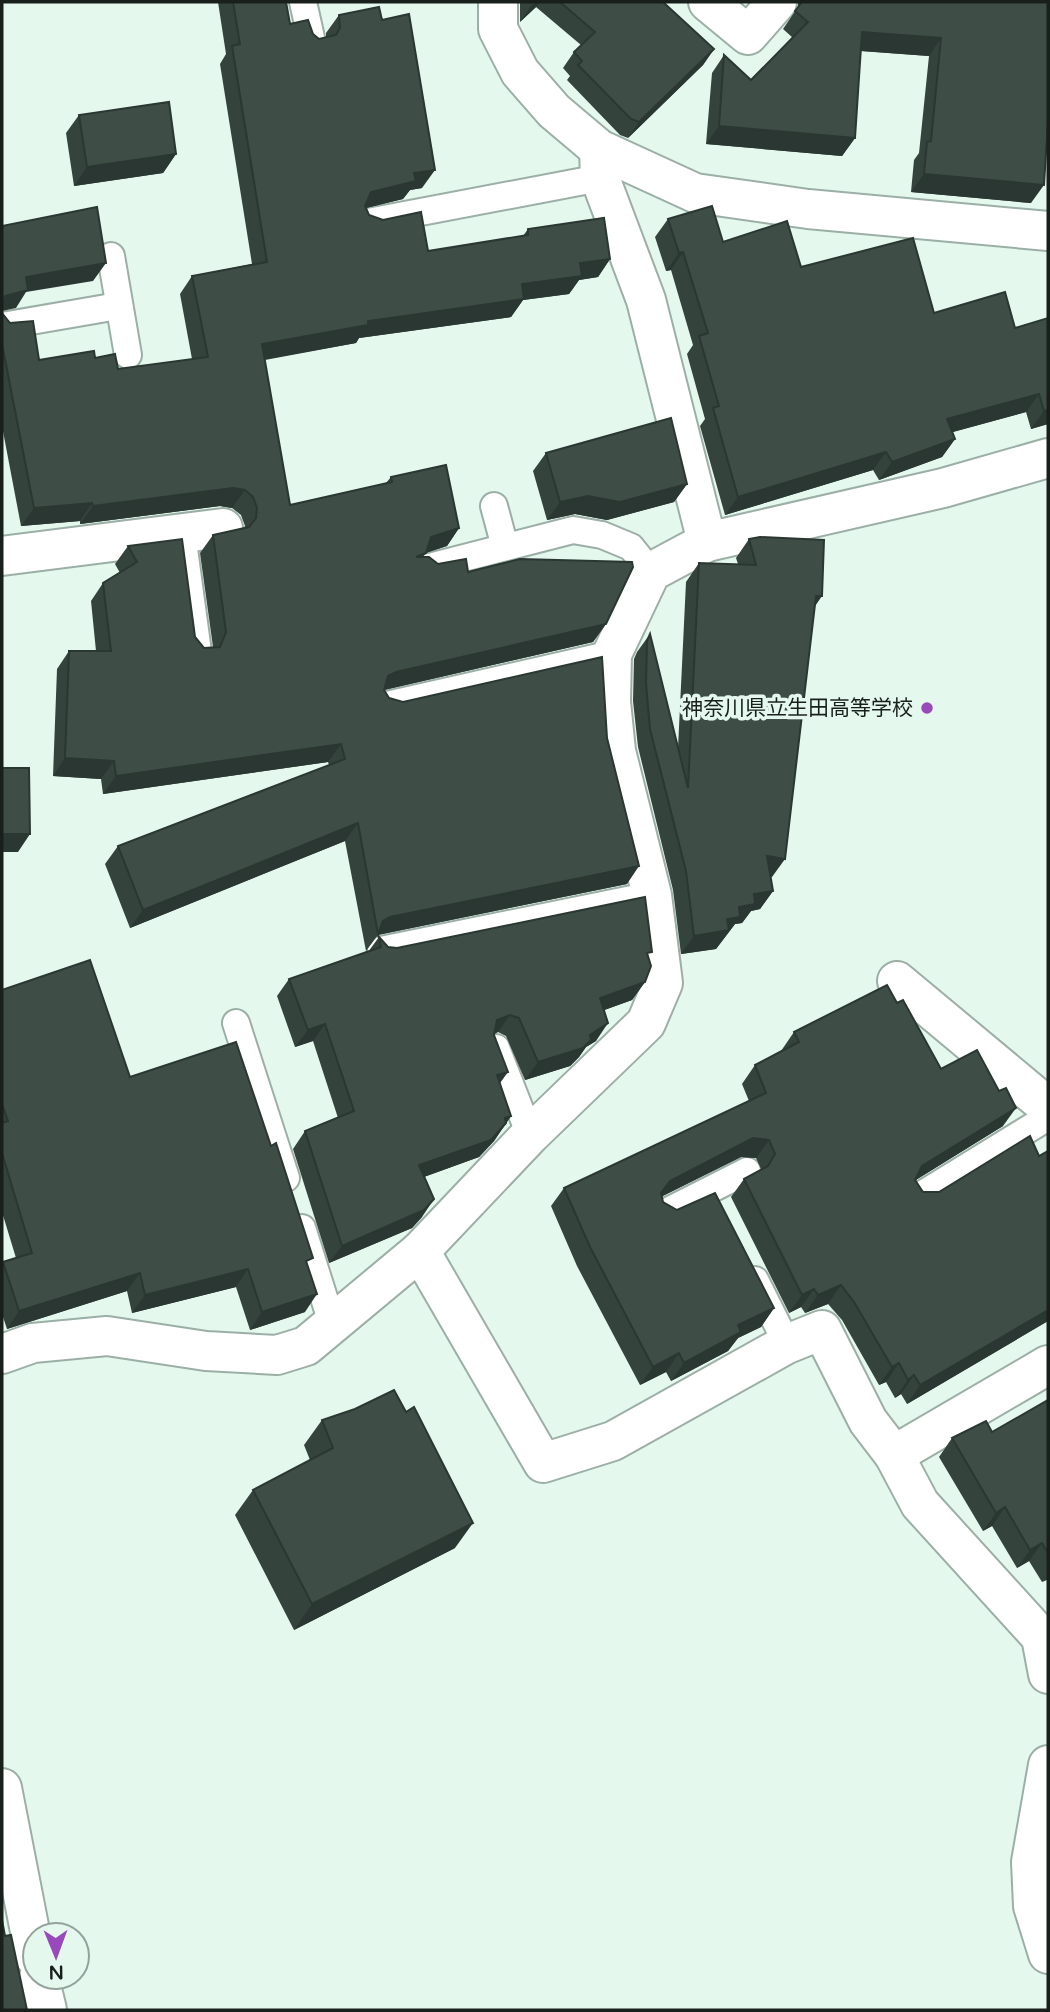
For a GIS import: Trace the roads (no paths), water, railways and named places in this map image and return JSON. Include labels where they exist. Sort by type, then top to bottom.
[{"type":"street","points":[[498,2],[498,29],[520,72],[600,163],[646,300],[707,542]]},
{"type":"street","points":[[708,2],[748,36],[777,2]]},
{"type":"street","points":[[600,163],[695,193],[821,210],[1048,231]]},
{"type":"street","points":[[2,1354],[33,1343],[107,1336],[206,1351],[277,1355],[306,1346],[420,1251],[530,1135],[646,1023],[663,983],[652,895],[616,751],[611,702],[612,654],[650,572],[707,542],[943,488],[1048,458]]},
{"type":"street","points":[[2,556],[223,528]]},
{"type":"street","points":[[897,981],[1048,1107]]},
{"type":"street","points":[[420,1251],[543,1463],[613,1441],[787,1344],[822,1330],[868,1422],[894,1455],[920,1504],[1044,1635],[1048,1674]]},
{"type":"street","points":[[894,1455],[1048,1365]]},
{"type":"street","points":[[1048,1765],[1031,1862],[1048,1954]]},
{"type":"street","points":[[2,1787],[28,1921]]},
{"type":"street","points":[[42,1991],[47,2010]]},
{"type":"lane","points":[[303,2],[312,42]]},
{"type":"lane","points":[[368,222],[600,163]]},
{"type":"lane","points":[[111,256],[128,355]]},
{"type":"lane","points":[[2,326],[118,306]]},
{"type":"lane","points":[[494,506],[505,547]]},
{"type":"lane","points":[[429,566],[573,530],[602,535],[631,547],[650,572]]},
{"type":"lane","points":[[183,534],[198,652]]},
{"type":"lane","points":[[387,705],[612,654]]},
{"type":"lane","points":[[381,950],[652,895]]},
{"type":"lane","points":[[236,1023],[332,1322]]},
{"type":"lane","points":[[496,1048],[530,1135]]},
{"type":"lane","points":[[918,1197],[1048,1117]]},
{"type":"lane","points":[[664,1213],[747,1171]]},
{"type":"lane","points":[[710,1191],[722,1215]]},
{"type":"lane","points":[[746,1262],[787,1344]]},
{"type":"place","name":"神奈川県立生田高等学校","points":[[927,708]]}]
